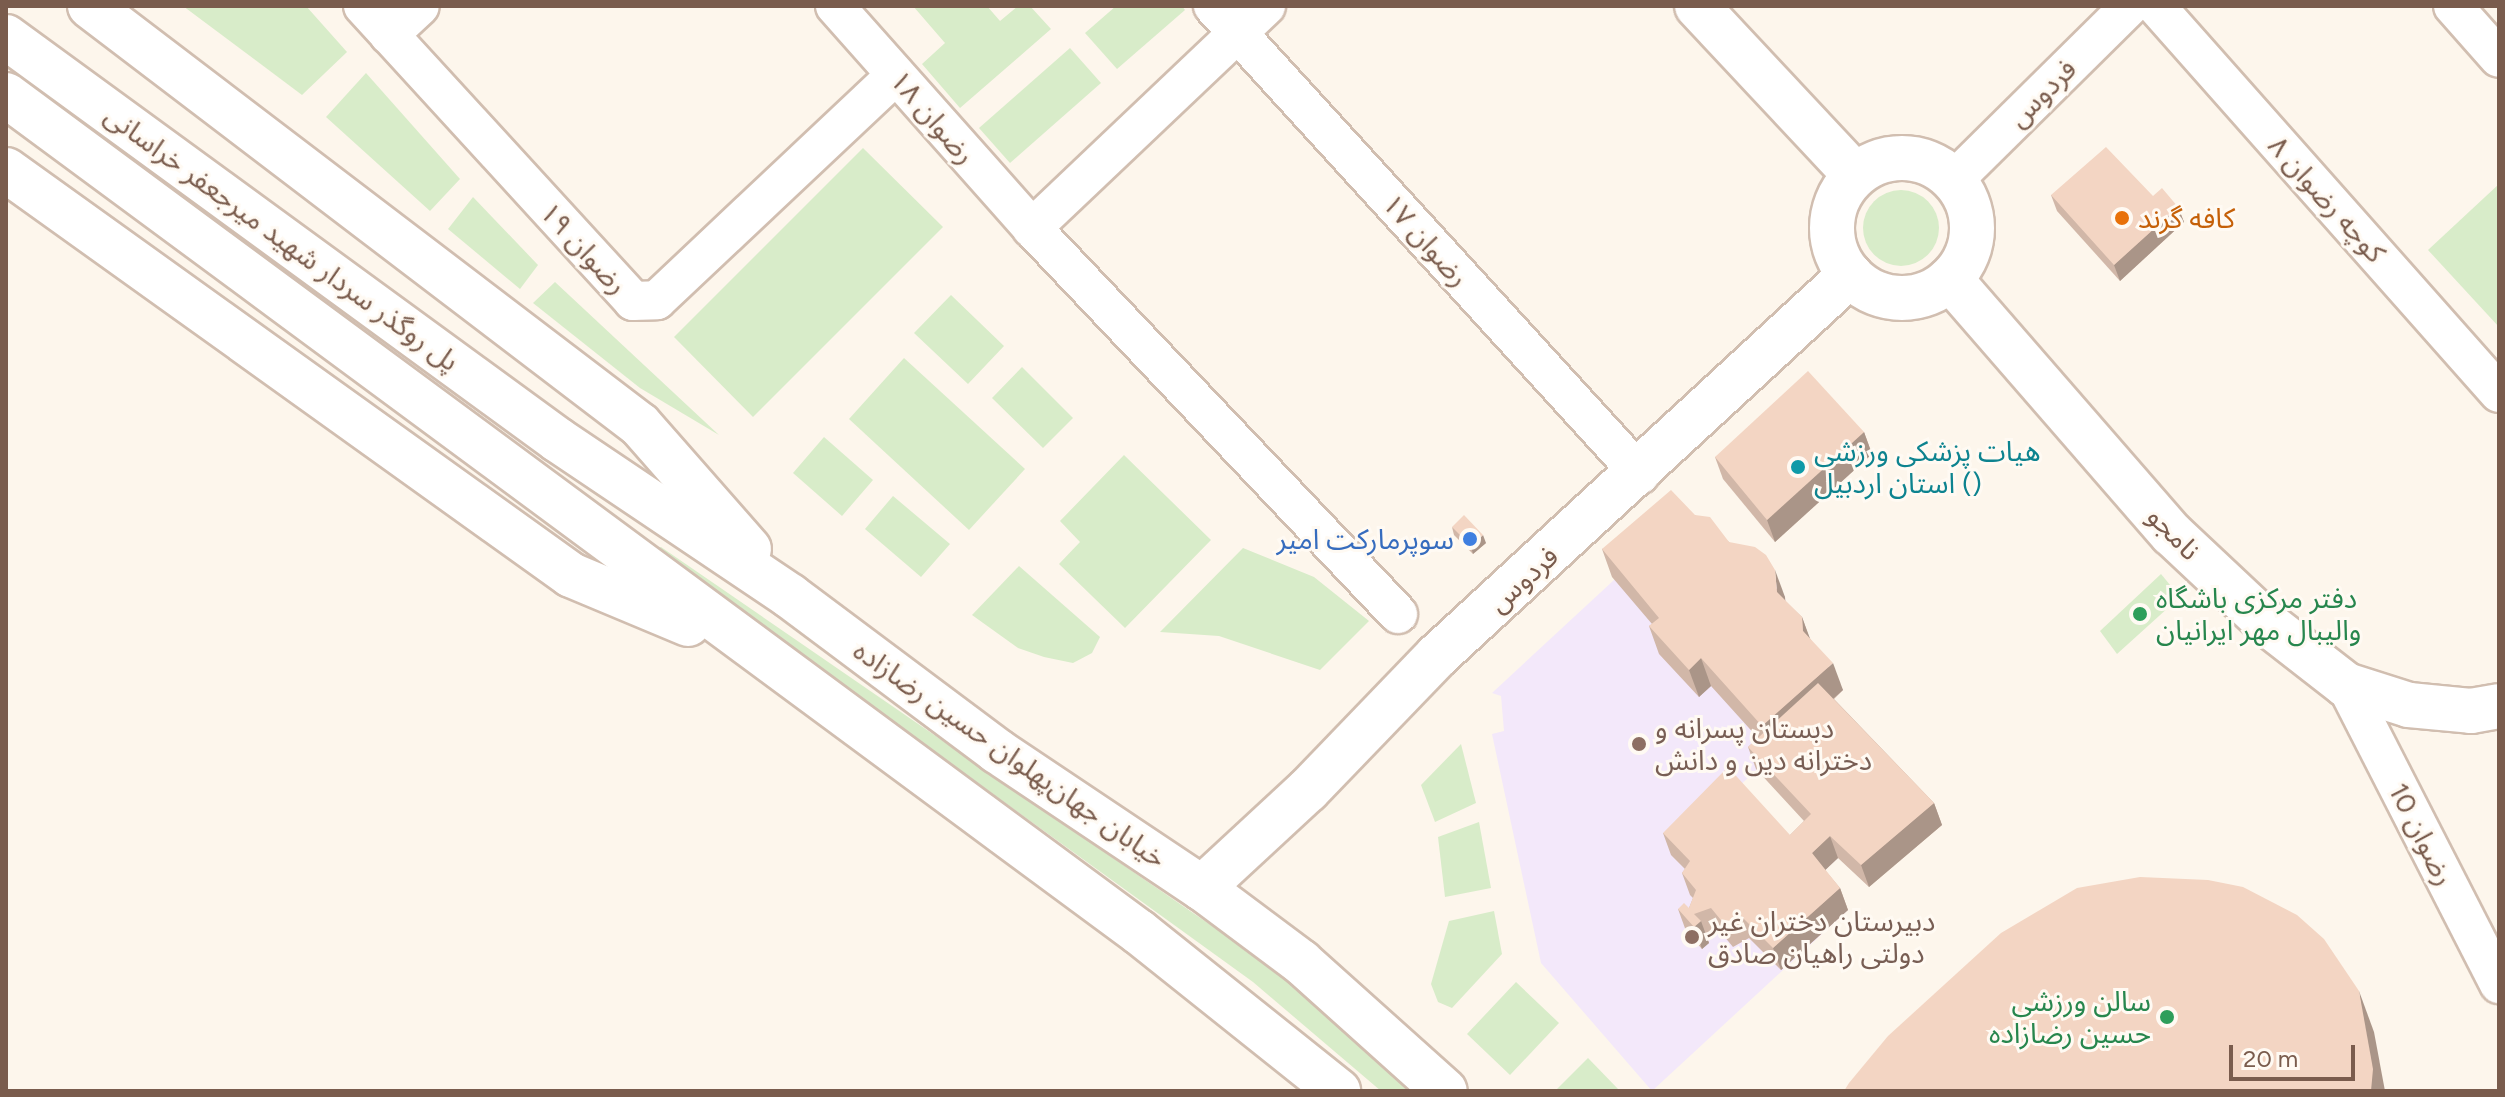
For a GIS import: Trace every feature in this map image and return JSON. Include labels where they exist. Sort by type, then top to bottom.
[{"type":"main road","points":[[90,6],[640,425],[790,596]]},
{"type":"main road","points":[[1697,6],[1855,175]]},
{"type":"main road","name":"پل روگذر سردار شهید میرجعفر خراسانی","points":[[6,37],[558,440]]},
{"type":"main road","name":"پل روگذر سردار شهید میرجعفر خراسانی","points":[[6,95],[754,651]]},
{"type":"main road","points":[[1895,158],[1927,163],[1954,180],[1969,209],[1971,241],[1950,279],[1932,292],[1889,297],[1850,275],[1838,257],[1833,213],[1855,175],[1895,158]]},
{"type":"main road","points":[[6,170],[571,575],[754,651],[1139,932],[1338,1091]]},
{"type":"main road","name":"فردوس","points":[[1202,888],[1308,790],[1437,656],[1640,474],[1850,275]]},
{"type":"main road","name":"نامجو","points":[[1950,279],[2172,534],[2269,625],[2346,685],[2409,705],[2471,711],[2499,706]]},
{"type":"main road","name":"خیابان جهان‌پهلوان حسین رضا‌زاده","points":[[558,440],[790,596],[997,751],[1202,888],[1301,962],[1445,1091]]},
{"type":"street","name":"رضوان ۱۹","points":[[363,6],[633,301],[657,300],[896,75]]},
{"type":"street","points":[[389,35],[420,6]]},
{"type":"street","name":"رضوان ۱۸","points":[[835,6],[1032,228],[1398,614]]},
{"type":"street","points":[[1032,228],[1225,19],[1266,6]]},
{"type":"street","name":"فردوس","points":[[1954,180],[2130,6]]},
{"type":"street","name":"کوچه رضوان ۸","points":[[2156,6],[2499,393]]},
{"type":"street","points":[[2453,6],[2499,58]]},
{"type":"street","name":"رضوان ۱۷","points":[[1225,19],[1640,474]]},
{"type":"street","name":"رضوان 10","points":[[2346,685],[2499,984]]},
{"type":"shaded area","name":"دبستان پسرانه و دخترانه دین و دانش","points":[[1681,518],[1776,583],[1785,597],[1787,620],[1843,690],[1736,789],[1798,856],[1838,858],[1820,875],[1848,910],[1652,1091],[1541,963],[1492,734],[1504,731],[1501,696],[1492,693]]},
{"type":"green space","points":[[183,6],[306,6],[347,52],[302,95]]},
{"type":"green space","points":[[913,6],[987,6],[1000,21],[1018,6],[1030,6],[1051,29],[960,108],[922,64],[945,43]]},
{"type":"green space","points":[[1116,6],[1182,6],[1185,10],[1117,69],[1085,33]]},
{"type":"green space","points":[[1070,48],[1101,83],[1010,163],[979,128]]},
{"type":"green space","points":[[366,73],[460,179],[430,211],[326,117]]},
{"type":"green space","points":[[863,148],[943,227],[753,417],[674,337]]},
{"type":"green space","points":[[2499,184],[2499,327],[2428,250]]},
{"type":"green space","points":[[1901,190],[1916,193],[1928,201],[1936,213],[1939,228],[1936,243],[1928,255],[1916,263],[1901,266],[1886,263],[1874,255],[1866,243],[1863,228],[1866,213],[1874,201],[1886,193]]},
{"type":"green space","points":[[473,197],[538,265],[520,289],[448,229]]},
{"type":"green space","points":[[555,282],[719,435],[640,388],[533,303]]},
{"type":"green space","points":[[951,295],[1004,346],[968,384],[914,333]]},
{"type":"green space","points":[[904,358],[1025,469],[969,530],[849,419]]},
{"type":"green space","points":[[1022,367],[1073,418],[1043,448],[992,398]]},
{"type":"green space","points":[[824,437],[873,480],[842,516],[793,473]]},
{"type":"green space","points":[[1124,455],[1211,540],[1125,628],[1059,564],[1080,542],[1060,521]]},
{"type":"green space","points":[[893,496],[950,544],[921,577],[865,529]]},
{"type":"green space","points":[[661,547],[1286,977],[1415,1091],[1381,1091],[1253,982],[654,549]]},
{"type":"green space","points":[[1243,548],[1314,577],[1369,621],[1320,670],[1219,636],[1160,632]]},
{"type":"green space","points":[[1019,566],[1100,637],[1092,653],[1073,663],[1044,657],[1018,648],[972,615]]},
{"type":"green space","name":"دفتر مرکزی باشگاه والیبال مهر ایرانیان","points":[[2161,574],[2180,597],[2117,654],[2100,631]]},
{"type":"green space","points":[[1461,744],[1476,803],[1435,822],[1421,785]]},
{"type":"green space","points":[[1479,822],[1491,888],[1445,897],[1438,837]]},
{"type":"green space","points":[[1494,911],[1502,954],[1452,1008],[1438,1002],[1431,984],[1449,921]]},
{"type":"green space","points":[[1516,982],[1559,1023],[1510,1075],[1467,1034]]},
{"type":"green space","points":[[1588,1058],[1620,1091],[1555,1091]]},
{"type":"building","name":"کافه گرند","points":[[2106,147],[2153,196],[2162,188],[2178,207],[2114,265],[2051,195]]},
{"type":"building","name":"هیات پزشکی ورزشی استان اردبیل ()","points":[[1808,371],[1864,432],[1767,520],[1715,457]]},
{"type":"building","points":[[1671,490],[1695,515],[1710,517],[1729,542],[1755,547],[1766,555],[1775,570],[1777,592],[1802,617],[1803,631],[1833,663],[1762,726],[1701,658],[1689,670],[1649,626],[1659,618],[1602,549]]},
{"type":"building","points":[[1464,515],[1483,535],[1471,546],[1452,527]]},
{"type":"building","points":[[1818,683],[1934,803],[1861,865],[1830,836],[1812,853],[1840,888],[1773,948],[1741,916],[1725,925],[1711,908],[1694,914],[1701,921],[1694,927],[1678,909],[1684,903],[1689,908],[1696,890],[1682,873],[1690,861],[1663,833],[1728,767],[1790,835],[1811,814],[1748,747]]},
{"type":"building","name":"سالن ورزشی حسین رضا‌زاده","points":[[2140,877],[2208,880],[2243,887],[2297,915],[2324,939],[2359,991],[2373,1069],[2371,1091],[1844,1091],[1888,1036],[2001,933],[2077,888]]},
{"type":"place","name":"کافه گرند","points":[[2122,218]]},
{"type":"place","name":"هیات پزشکی ورزشی استان اردبیل ()","points":[[1798,467]]},
{"type":"place","name":"سوپرمارکت امیر","points":[[1470,539]]},
{"type":"place","name":"دفتر مرکزی باشگاه والیبال مهر ایرانیان","points":[[2140,614]]},
{"type":"place","name":"دبستان پسرانه و دخترانه دین و دانش","points":[[1639,744]]},
{"type":"place","name":"دبیرستان دختران غیر دولتی راهیان صادق","points":[[1692,937]]},
{"type":"place","name":"سالن ورزشی حسین رضا‌زاده","points":[[2167,1017]]}]
